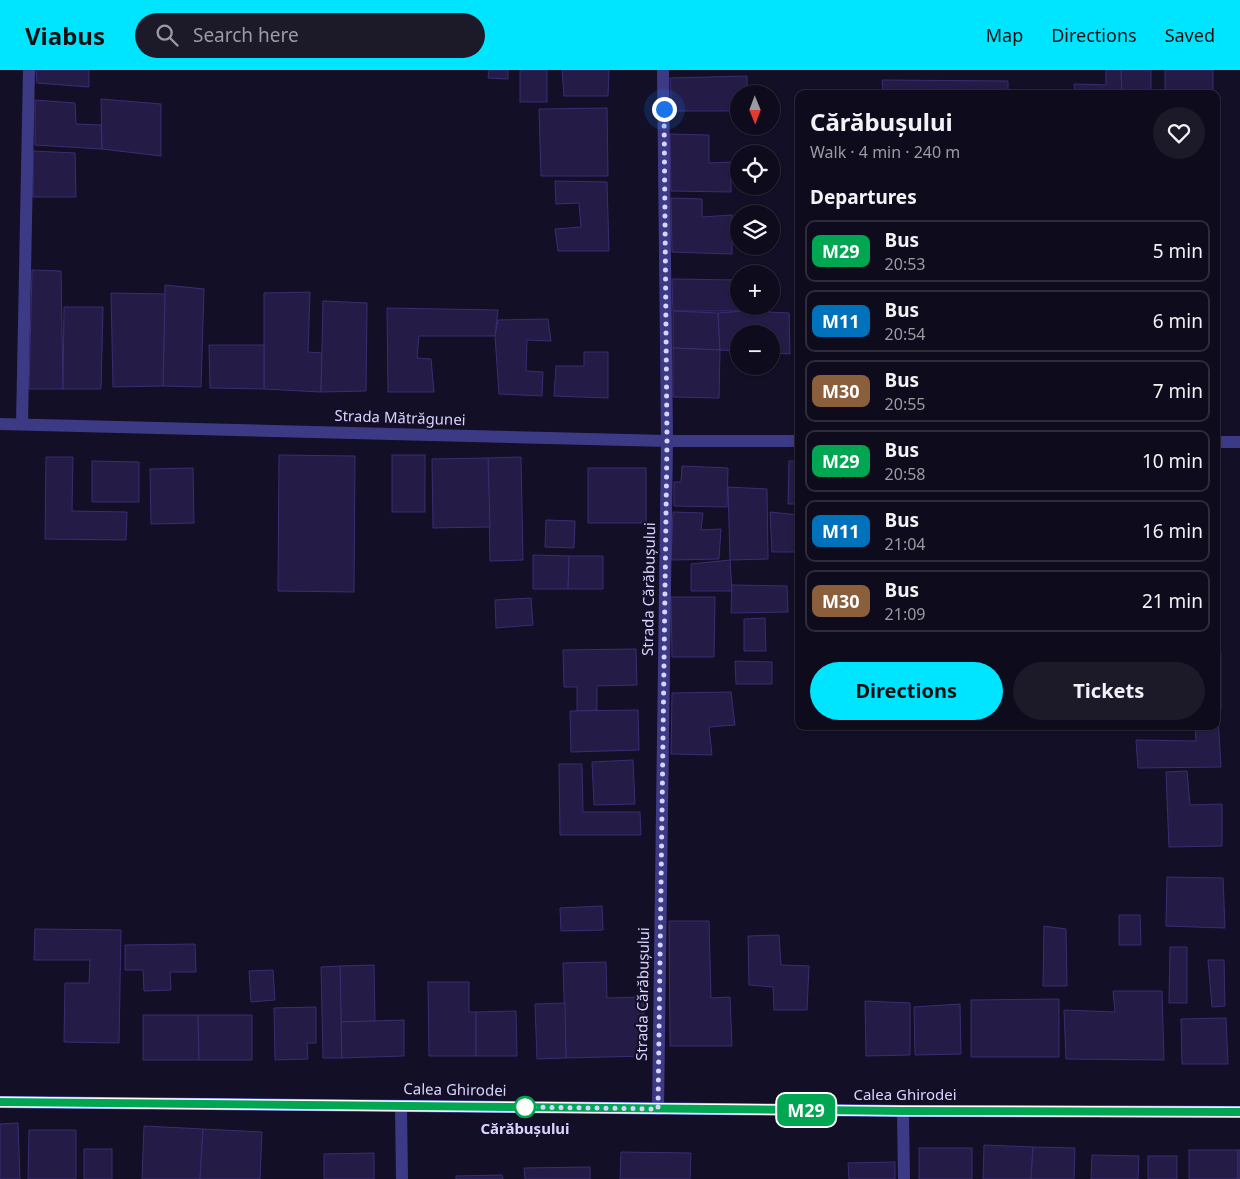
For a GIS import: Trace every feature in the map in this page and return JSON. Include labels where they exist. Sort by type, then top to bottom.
[{"type":"street","points":[[22,424],[29,70]]},
{"type":"street","name":"Strada Cărăbușului","points":[[658,1109],[667,441],[663,70]]},
{"type":"street","name":"Strada Mătrăgunei","points":[[0,424],[667,441],[795,441]]},
{"type":"street","points":[[1220,442],[1240,442]]},
{"type":"street","name":"Calea Ghirodei","points":[[0,1102],[903,1111],[1240,1112]]},
{"type":"street","points":[[401,1106],[402,1179]]},
{"type":"street","points":[[903,1111],[904,1179]]},
{"type":"building","points":[[36,70],[89,70],[89,87],[37,83]]},
{"type":"building","points":[[489,70],[508,70],[508,79],[488,78]]},
{"type":"building","points":[[520,70],[547,70],[547,102],[520,102]]},
{"type":"building","points":[[562,70],[609,70],[608,96],[564,96]]},
{"type":"building","points":[[1106,70],[1121,70],[1122,90],[1075,90],[1074,84],[1106,85]]},
{"type":"building","points":[[1121,70],[1151,70],[1151,90],[1122,90]]},
{"type":"building","points":[[1165,70],[1213,70],[1213,90],[1165,90]]},
{"type":"building","points":[[747,76],[747,85],[730,85],[730,111],[672,111],[670,78]]},
{"type":"building","points":[[882,80],[1008,81],[1008,90],[883,90]]},
{"type":"building","points":[[101,99],[161,104],[161,156],[102,149]]},
{"type":"building","points":[[35,100],[75,103],[76,124],[101,125],[102,149],[35,145]]},
{"type":"building","points":[[607,108],[608,176],[541,176],[539,109]]},
{"type":"building","points":[[670,134],[709,135],[709,163],[730,162],[730,192],[671,191]]},
{"type":"building","points":[[33,151],[75,153],[76,197],[33,197]]},
{"type":"building","points":[[555,181],[607,182],[609,251],[558,251],[555,229],[581,227],[579,203],[556,204]]},
{"type":"building","points":[[671,198],[702,199],[702,217],[730,215],[730,254],[672,252]]},
{"type":"building","points":[[32,270],[61,271],[63,389],[29,389]]},
{"type":"building","points":[[672,279],[730,280],[730,311],[673,311]]},
{"type":"building","points":[[165,285],[204,289],[201,387],[163,386]]},
{"type":"building","points":[[310,292],[308,352],[322,353],[321,392],[264,389],[264,293]]},
{"type":"building","points":[[111,293],[165,294],[163,386],[113,387]]},
{"type":"building","points":[[323,301],[367,303],[366,391],[321,392]]},
{"type":"building","points":[[64,307],[103,307],[101,389],[63,389]]},
{"type":"building","points":[[387,308],[498,310],[495,336],[419,336],[417,358],[431,359],[434,392],[388,392]]},
{"type":"building","points":[[673,311],[718,313],[720,350],[673,348]]},
{"type":"building","points":[[730,312],[730,315],[780,315],[780,313],[789,313],[790,354],[780,353],[780,325],[730,325],[730,351],[720,350],[718,313]]},
{"type":"building","points":[[548,319],[551,341],[527,340],[526,371],[543,372],[542,396],[499,394],[495,336],[498,320]]},
{"type":"building","points":[[209,345],[264,345],[264,389],[210,388]]},
{"type":"building","points":[[673,348],[720,350],[719,398],[673,397]]},
{"type":"building","points":[[584,352],[608,352],[608,398],[554,396],[556,366],[584,366]]},
{"type":"building","points":[[279,455],[355,456],[354,592],[278,591]]},
{"type":"building","points":[[392,455],[425,455],[425,512],[392,512]]},
{"type":"building","points":[[46,457],[73,457],[72,511],[127,512],[126,540],[45,539]]},
{"type":"building","points":[[521,457],[523,560],[490,561],[488,458]]},
{"type":"building","points":[[488,458],[490,527],[433,528],[432,459]]},
{"type":"building","points":[[92,461],[139,462],[139,502],[92,502]]},
{"type":"building","points":[[789,461],[795,461],[795,504],[788,504]]},
{"type":"building","points":[[682,466],[728,468],[727,507],[674,506],[674,482],[681,482]]},
{"type":"building","points":[[193,468],[194,523],[151,524],[150,469]]},
{"type":"building","points":[[588,468],[646,468],[646,523],[588,523]]},
{"type":"building","points":[[728,487],[767,489],[768,559],[730,560]]},
{"type":"building","points":[[673,512],[703,513],[701,530],[721,529],[719,559],[671,560]]},
{"type":"building","points":[[770,512],[795,515],[795,552],[772,552]]},
{"type":"building","points":[[546,520],[575,521],[574,548],[545,547]]},
{"type":"building","points":[[533,555],[569,556],[568,589],[533,589]]},
{"type":"building","points":[[569,556],[603,556],[603,589],[568,589]]},
{"type":"building","points":[[730,560],[732,591],[691,591],[691,564]]},
{"type":"building","points":[[732,585],[787,586],[788,612],[731,613]]},
{"type":"building","points":[[671,597],[715,597],[714,657],[672,657]]},
{"type":"building","points":[[531,598],[533,625],[496,628],[495,600]]},
{"type":"building","points":[[765,618],[766,651],[744,651],[744,619]]},
{"type":"building","points":[[636,649],[637,685],[597,686],[597,710],[577,711],[577,687],[564,687],[563,650]]},
{"type":"building","points":[[1220,653],[1221,653],[1220,710]]},
{"type":"building","points":[[735,661],[772,662],[772,684],[736,684]]},
{"type":"building","points":[[731,692],[735,725],[709,727],[712,755],[671,754],[672,693]]},
{"type":"building","points":[[638,710],[639,750],[571,752],[570,711]]},
{"type":"building","points":[[1195,730],[1219,730],[1221,767],[1138,768],[1136,740],[1196,741]]},
{"type":"building","points":[[633,760],[635,804],[594,805],[592,762]]},
{"type":"building","points":[[559,764],[582,764],[583,812],[640,812],[641,835],[560,835]]},
{"type":"building","points":[[1187,771],[1190,805],[1222,804],[1222,846],[1169,847],[1166,772]]},
{"type":"building","points":[[1167,877],[1223,878],[1225,928],[1166,926]]},
{"type":"building","points":[[602,906],[603,930],[561,931],[560,908]]},
{"type":"building","points":[[1119,915],[1140,915],[1141,945],[1119,945]]},
{"type":"building","points":[[669,921],[709,921],[711,998],[730,997],[732,1046],[670,1046]]},
{"type":"building","points":[[1044,926],[1066,929],[1067,986],[1043,986]]},
{"type":"building","points":[[35,929],[121,930],[119,1043],[64,1042],[65,983],[89,983],[90,960],[34,960]]},
{"type":"building","points":[[779,935],[781,965],[809,966],[807,1010],[774,1010],[773,987],[749,985],[748,936]]},
{"type":"building","points":[[195,944],[196,972],[170,972],[171,990],[144,991],[143,970],[125,970],[125,945]]},
{"type":"building","points":[[1170,947],[1187,947],[1187,1003],[1169,1003]]},
{"type":"building","points":[[1208,960],[1224,960],[1225,1006],[1212,1007]]},
{"type":"building","points":[[606,962],[607,998],[643,997],[646,1056],[566,1058],[563,963]]},
{"type":"building","points":[[374,965],[375,1021],[341,1022],[340,966]]},
{"type":"building","points":[[340,966],[342,1058],[323,1058],[321,967]]},
{"type":"building","points":[[273,970],[275,1000],[251,1002],[249,971]]},
{"type":"building","points":[[428,982],[469,982],[469,1012],[476,1012],[476,1056],[429,1056]]},
{"type":"building","points":[[1113,991],[1162,991],[1164,1060],[1066,1059],[1064,1010],[1115,1012]]},
{"type":"building","points":[[1059,999],[1059,1057],[971,1057],[971,1000]]},
{"type":"building","points":[[865,1001],[910,1003],[910,1055],[866,1056]]},
{"type":"building","points":[[565,1003],[566,1058],[537,1059],[535,1004]]},
{"type":"building","points":[[960,1004],[961,1054],[915,1055],[914,1007]]},
{"type":"building","points":[[316,1007],[316,1043],[307,1043],[308,1059],[275,1060],[274,1008]]},
{"type":"building","points":[[516,1011],[517,1056],[476,1056],[476,1012]]},
{"type":"building","points":[[143,1015],[198,1015],[199,1060],[143,1060]]},
{"type":"building","points":[[198,1015],[252,1015],[252,1060],[199,1060]]},
{"type":"building","points":[[1226,1018],[1228,1064],[1182,1064],[1181,1019]]},
{"type":"building","points":[[404,1020],[404,1056],[342,1058],[341,1022]]},
{"type":"building","points":[[18,1123],[20,1179],[0,1179],[0,1124]]},
{"type":"building","points":[[144,1126],[203,1129],[200,1179],[142,1179]]},
{"type":"building","points":[[203,1129],[262,1132],[260,1179],[200,1179]]},
{"type":"building","points":[[29,1130],[76,1130],[76,1179],[28,1179]]},
{"type":"building","points":[[984,1145],[1033,1147],[1031,1179],[983,1179]]},
{"type":"building","points":[[1033,1147],[1075,1148],[1074,1179],[1031,1179]]},
{"type":"building","points":[[919,1148],[972,1148],[972,1179],[919,1179]]},
{"type":"building","points":[[84,1149],[112,1149],[112,1179],[84,1179]]},
{"type":"building","points":[[1189,1150],[1238,1150],[1238,1179],[1189,1179]]},
{"type":"building","points":[[1238,1150],[1240,1150],[1240,1179],[1238,1179]]},
{"type":"building","points":[[621,1152],[691,1153],[690,1179],[620,1179]]},
{"type":"building","points":[[374,1153],[374,1179],[324,1179],[324,1154]]},
{"type":"building","points":[[1092,1155],[1139,1156],[1138,1179],[1091,1179]]},
{"type":"building","points":[[1148,1156],[1177,1156],[1177,1179],[1148,1179]]},
{"type":"building","points":[[895,1162],[895,1179],[849,1179],[848,1163]]},
{"type":"building","points":[[590,1167],[590,1179],[525,1179],[524,1168]]},
{"type":"building","points":[[502,1175],[503,1179],[456,1179],[456,1176]]},
{"type":"bus line","name":"M29","points":[[0,1102],[903,1111],[1240,1112]]},
{"type":"place","name":"Cărăbușului","points":[[525,1107]]},
{"type":"route","points":[[525,1107],[658,1109],[667,441],[664,109]]}]
